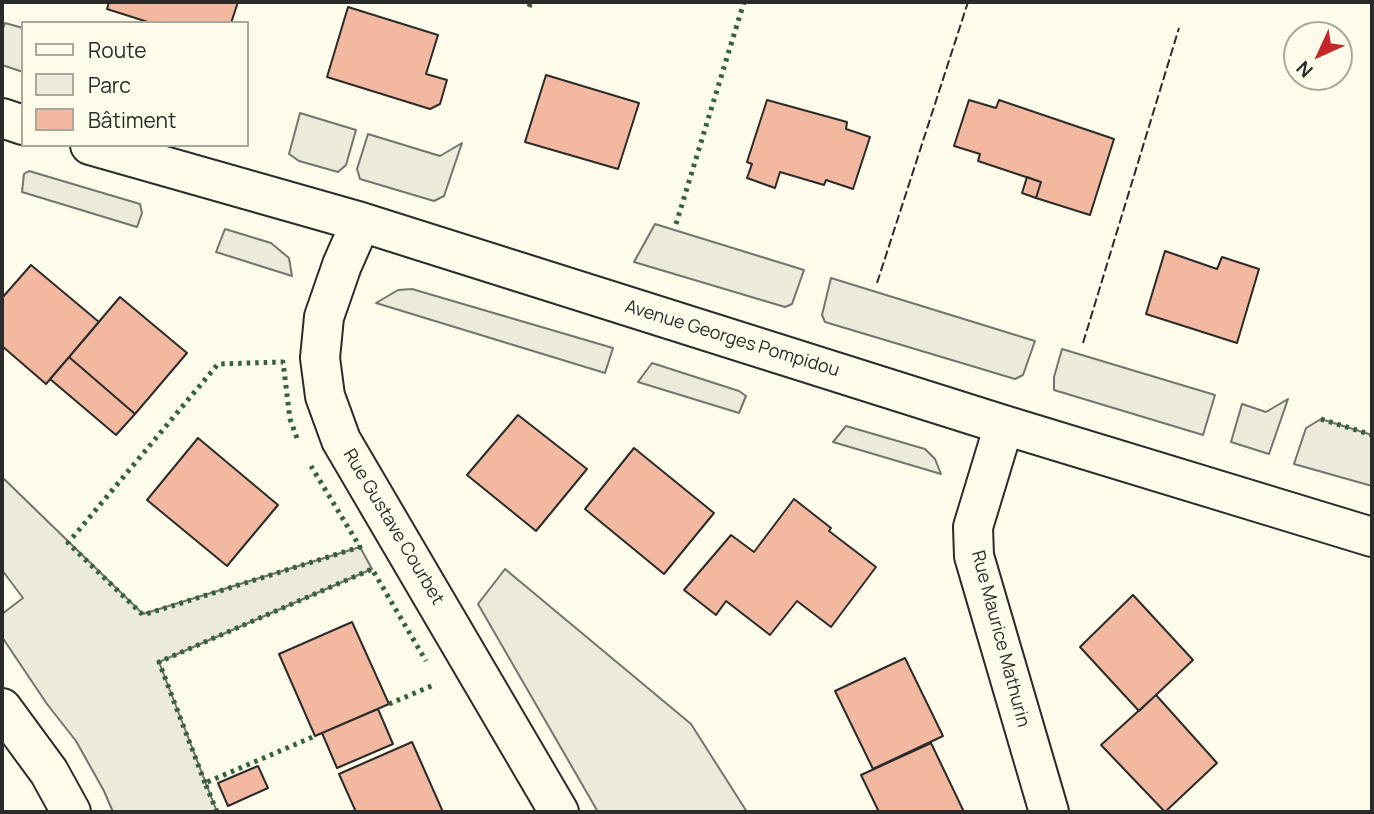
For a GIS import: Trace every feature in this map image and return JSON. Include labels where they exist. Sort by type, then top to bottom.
[{"type":"street","points":[[2,118],[21,124]]},
{"type":"street","name":"Avenue Georges Pompidou","points":[[97,147],[361,222],[1004,425],[1372,537]]},
{"type":"street","name":"Rue Gustave Courbet","points":[[361,222],[324,317],[320,358],[325,396],[341,440],[559,812]]},
{"type":"street","name":"Rue Maurice Mathurin","points":[[1004,425],[973,527],[974,556],[1049,812]]},
{"type":"street","points":[[2,708],[49,772],[71,812]]},
{"type":"green space","points":[[5,23],[21,27],[21,71],[2,65],[2,31]]},
{"type":"green space","points":[[300,113],[356,130],[346,165],[338,172],[299,161],[289,154]]},
{"type":"green space","points":[[368,134],[440,156],[462,143],[444,196],[434,201],[360,179],[357,169]]},
{"type":"green space","points":[[29,171],[140,204],[142,213],[137,227],[22,192],[24,174]]},
{"type":"green space","points":[[655,224],[804,270],[792,304],[785,307],[634,262]]},
{"type":"green space","points":[[225,229],[271,243],[289,258],[292,276],[216,252]]},
{"type":"green space","points":[[831,278],[1035,341],[1023,375],[1015,379],[825,322],[822,315]]},
{"type":"green space","points":[[412,289],[613,348],[605,373],[376,303],[398,290]]},
{"type":"green space","points":[[1062,349],[1215,395],[1203,435],[1054,390],[1054,377]]},
{"type":"green space","points":[[652,363],[739,391],[746,396],[739,413],[638,382]]},
{"type":"green space","points":[[1288,399],[1269,454],[1231,442],[1242,404],[1266,412]]},
{"type":"green space","points":[[1321,419],[1372,435],[1372,486],[1294,464],[1306,428]]},
{"type":"green space","points":[[846,426],[925,449],[935,459],[941,474],[833,442]]},
{"type":"green space","points":[[2,477],[143,614],[360,547],[372,569],[159,662],[217,812],[113,812],[76,741],[47,704],[2,637],[2,614],[23,598],[2,570]]},
{"type":"green space","points":[[505,569],[691,724],[747,812],[598,812],[478,604]]},
{"type":"building","points":[[109,2],[238,2],[232,21],[145,21],[107,9]]},
{"type":"building","points":[[348,7],[438,35],[426,74],[447,80],[440,104],[430,109],[327,77]]},
{"type":"building","points":[[546,75],[639,103],[618,169],[525,142]]},
{"type":"building","points":[[767,100],[847,122],[846,129],[870,137],[853,189],[826,180],[824,185],[780,172],[775,188],[747,178],[752,164],[747,162]]},
{"type":"building","points":[[969,100],[996,108],[999,100],[1114,139],[1090,215],[1036,198],[1041,182],[978,161],[980,154],[954,146]]},
{"type":"building","points":[[1027,177],[1041,182],[1036,198],[1022,193]]},
{"type":"building","points":[[1165,251],[1217,269],[1222,257],[1259,269],[1237,343],[1146,314]]},
{"type":"building","points":[[31,265],[99,322],[46,384],[2,346],[2,298]]},
{"type":"building","points":[[120,297],[187,353],[135,414],[69,357]]},
{"type":"building","points":[[69,357],[135,414],[116,435],[50,379]]},
{"type":"building","points":[[518,415],[587,469],[536,531],[467,475]]},
{"type":"building","points":[[198,438],[278,505],[227,566],[147,500]]},
{"type":"building","points":[[634,448],[714,513],[664,574],[585,509]]},
{"type":"building","points":[[794,499],[831,528],[829,531],[876,567],[831,627],[797,601],[770,635],[726,601],[716,615],[684,590],[731,535],[754,552]]},
{"type":"building","points":[[1133,595],[1193,660],[1139,711],[1080,647]]},
{"type":"building","points":[[352,622],[389,704],[315,736],[279,654]]},
{"type":"building","points":[[905,658],[943,736],[873,769],[835,691]]},
{"type":"building","points":[[1156,695],[1217,763],[1165,812],[1101,745]]},
{"type":"building","points":[[378,709],[393,744],[337,768],[322,733]]},
{"type":"building","points":[[412,742],[443,812],[356,812],[339,774]]},
{"type":"building","points":[[931,743],[964,812],[879,812],[861,775]]},
{"type":"building","points":[[258,766],[268,788],[228,806],[218,783]]},
{"type":"hedge","points":[[529,7],[531,2]]},
{"type":"hedge","points":[[676,224],[744,2]]},
{"type":"hedge","points":[[297,438],[290,419],[283,362],[218,364],[68,543],[143,615],[360,547],[311,466]]},
{"type":"hedge","points":[[1321,419],[1372,435]]},
{"type":"hedge","points":[[205,783],[159,662],[372,569],[426,661]]},
{"type":"hedge","points":[[389,704],[436,684]]},
{"type":"hedge","points":[[217,812],[205,783],[315,736]]},
{"type":"fence","points":[[877,283],[968,2]]},
{"type":"fence","points":[[1083,343],[1179,28]]}]
